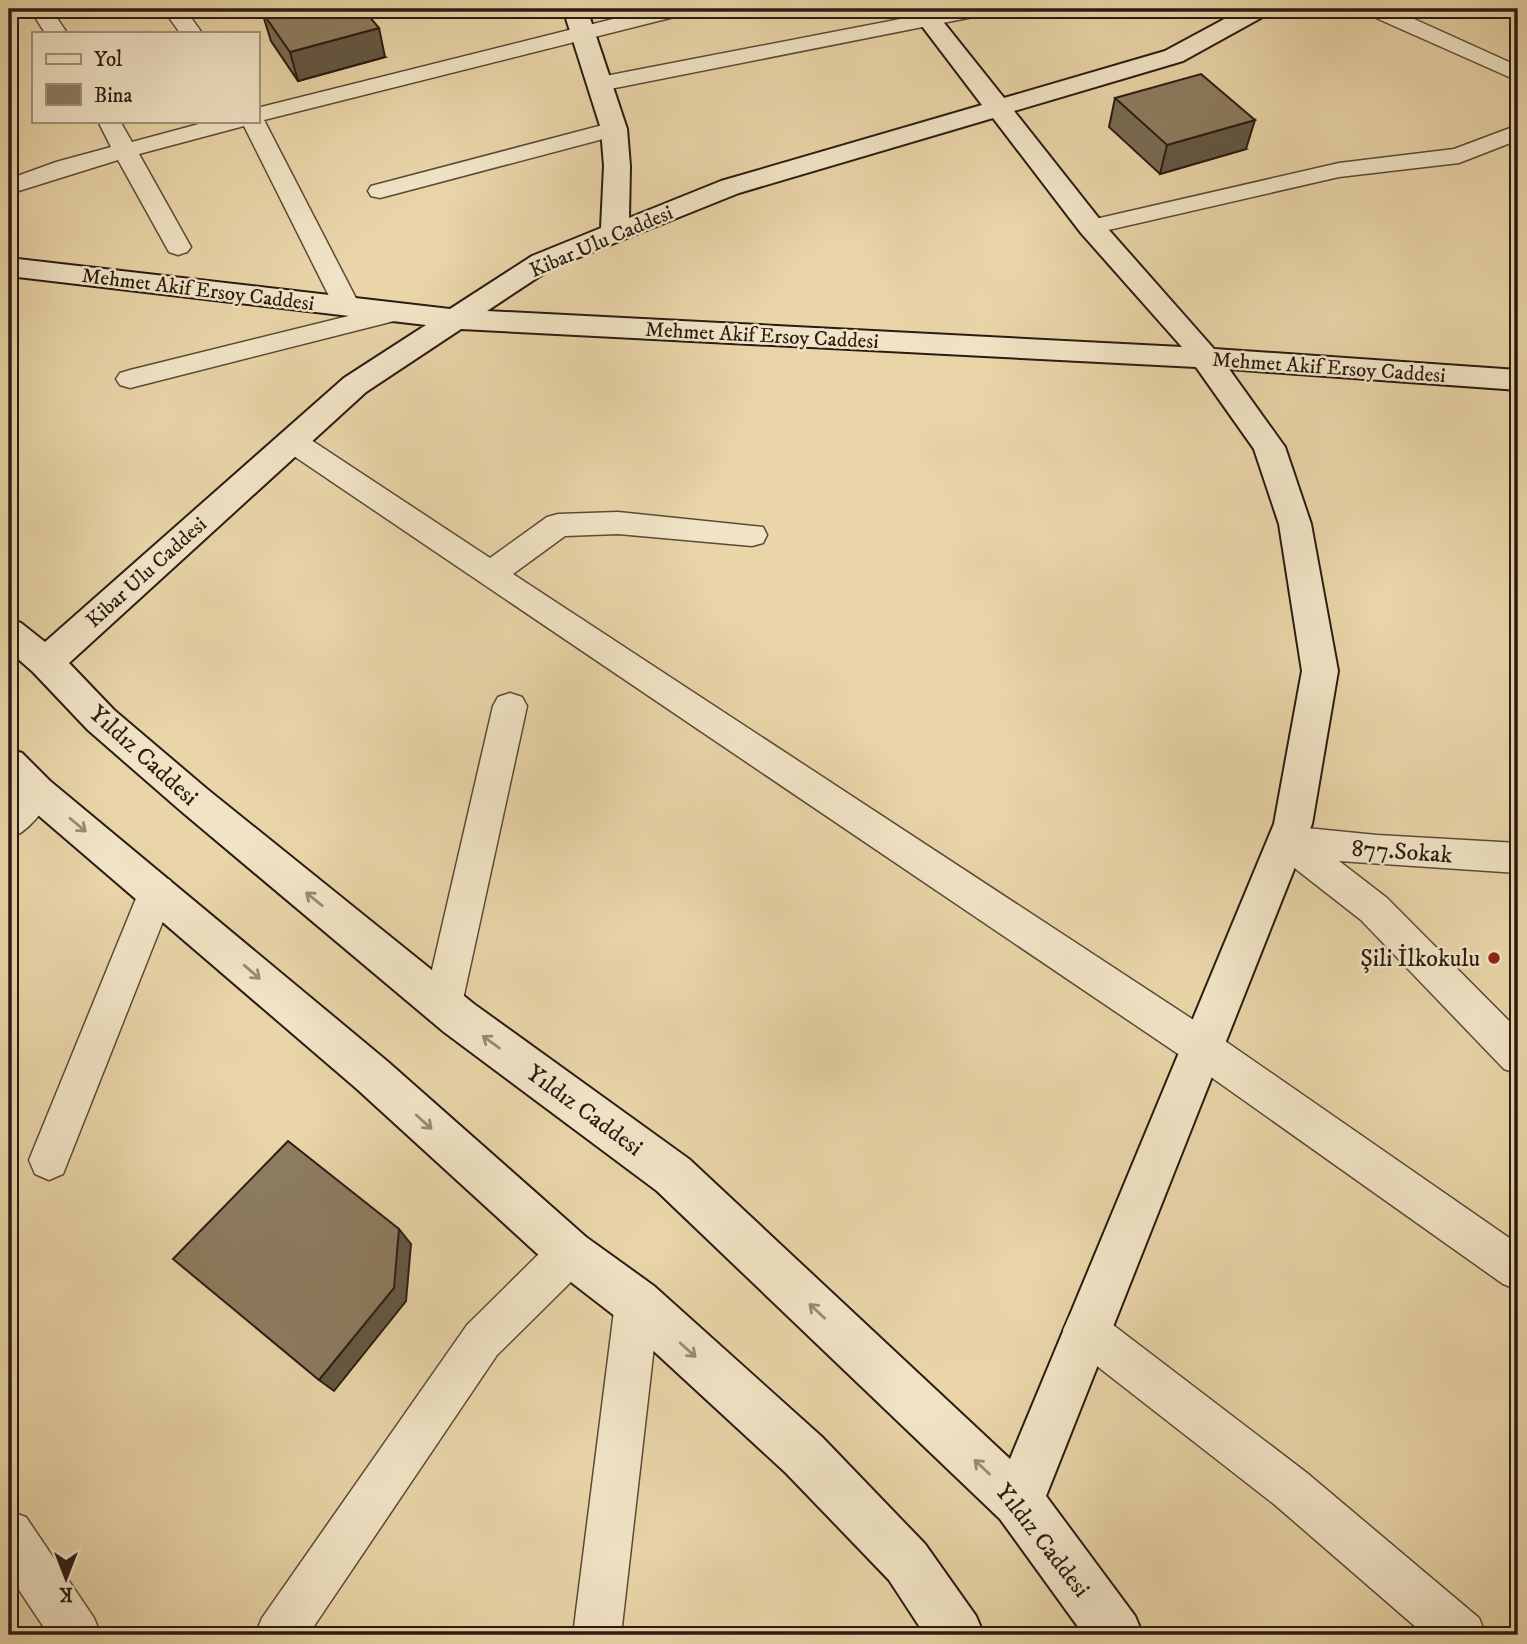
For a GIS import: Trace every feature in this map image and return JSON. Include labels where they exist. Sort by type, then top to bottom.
[{"type":"street","points":[[41,9],[55,32]]},
{"type":"street","points":[[174,9],[190,32]]},
{"type":"street","points":[[575,9],[614,129],[617,166],[615,233]]},
{"type":"street","points":[[259,115],[678,9]]},
{"type":"street","points":[[600,85],[925,14],[983,9]]},
{"type":"street","name":"Kibar Ulu Caddesi","points":[[46,662],[355,385],[542,262],[730,187],[1174,56],[1260,9]]},
{"type":"street","points":[[1375,9],[1518,74]]},
{"type":"street","points":[[925,14],[1091,227],[1205,358],[1269,447],[1295,524],[1320,671],[1293,824],[1085,1330],[1018,1501]]},
{"type":"street","points":[[110,122],[177,247]]},
{"type":"street","points":[[9,187],[64,167],[232,122]]},
{"type":"street","points":[[254,122],[347,306]]},
{"type":"street","points":[[380,191],[614,129]]},
{"type":"street","points":[[1091,227],[1339,170],[1459,156],[1518,132]]},
{"type":"street","name":"Mehmet Akif Ersoy Caddesi","points":[[9,267],[456,319],[1205,358],[1518,380]]},
{"type":"street","points":[[130,379],[397,312]]},
{"type":"street","points":[[292,441],[1201,1047],[1518,1269]]},
{"type":"street","points":[[490,574],[558,525],[618,523],[752,535]]},
{"type":"street","name":"Yıldız Caddesi","points":[[9,632],[46,662],[102,720],[194,800],[443,1004],[673,1175],[1018,1501],[1116,1635]]},
{"type":"street","points":[[443,1004],[510,706]]},
{"type":"street","points":[[18,793],[157,891],[372,1075],[570,1253],[637,1303],[804,1455],[907,1562],[957,1635]]},
{"type":"street","points":[[1286,841],[1374,909],[1518,1056]]},
{"type":"street","name":"877.Sokak","points":[[1286,841],[1377,850],[1518,858]]},
{"type":"street","points":[[49,1160],[157,891]]},
{"type":"street","points":[[279,1635],[482,1340],[570,1253]]},
{"type":"street","points":[[597,1635],[637,1303]]},
{"type":"street","points":[[1085,1330],[1291,1489],[1462,1635]]},
{"type":"street","points":[[9,1534],[77,1635]]},
{"type":"building","points":[[276,9],[363,9],[379,28],[290,52],[262,12]]},
{"type":"building","points":[[1201,74],[1255,120],[1167,145],[1115,98]]},
{"type":"building","points":[[288,1141],[399,1229],[394,1288],[319,1380],[173,1259]]},
{"type":"place","name":"Şili İlkokulu","points":[[1494,958]]}]
